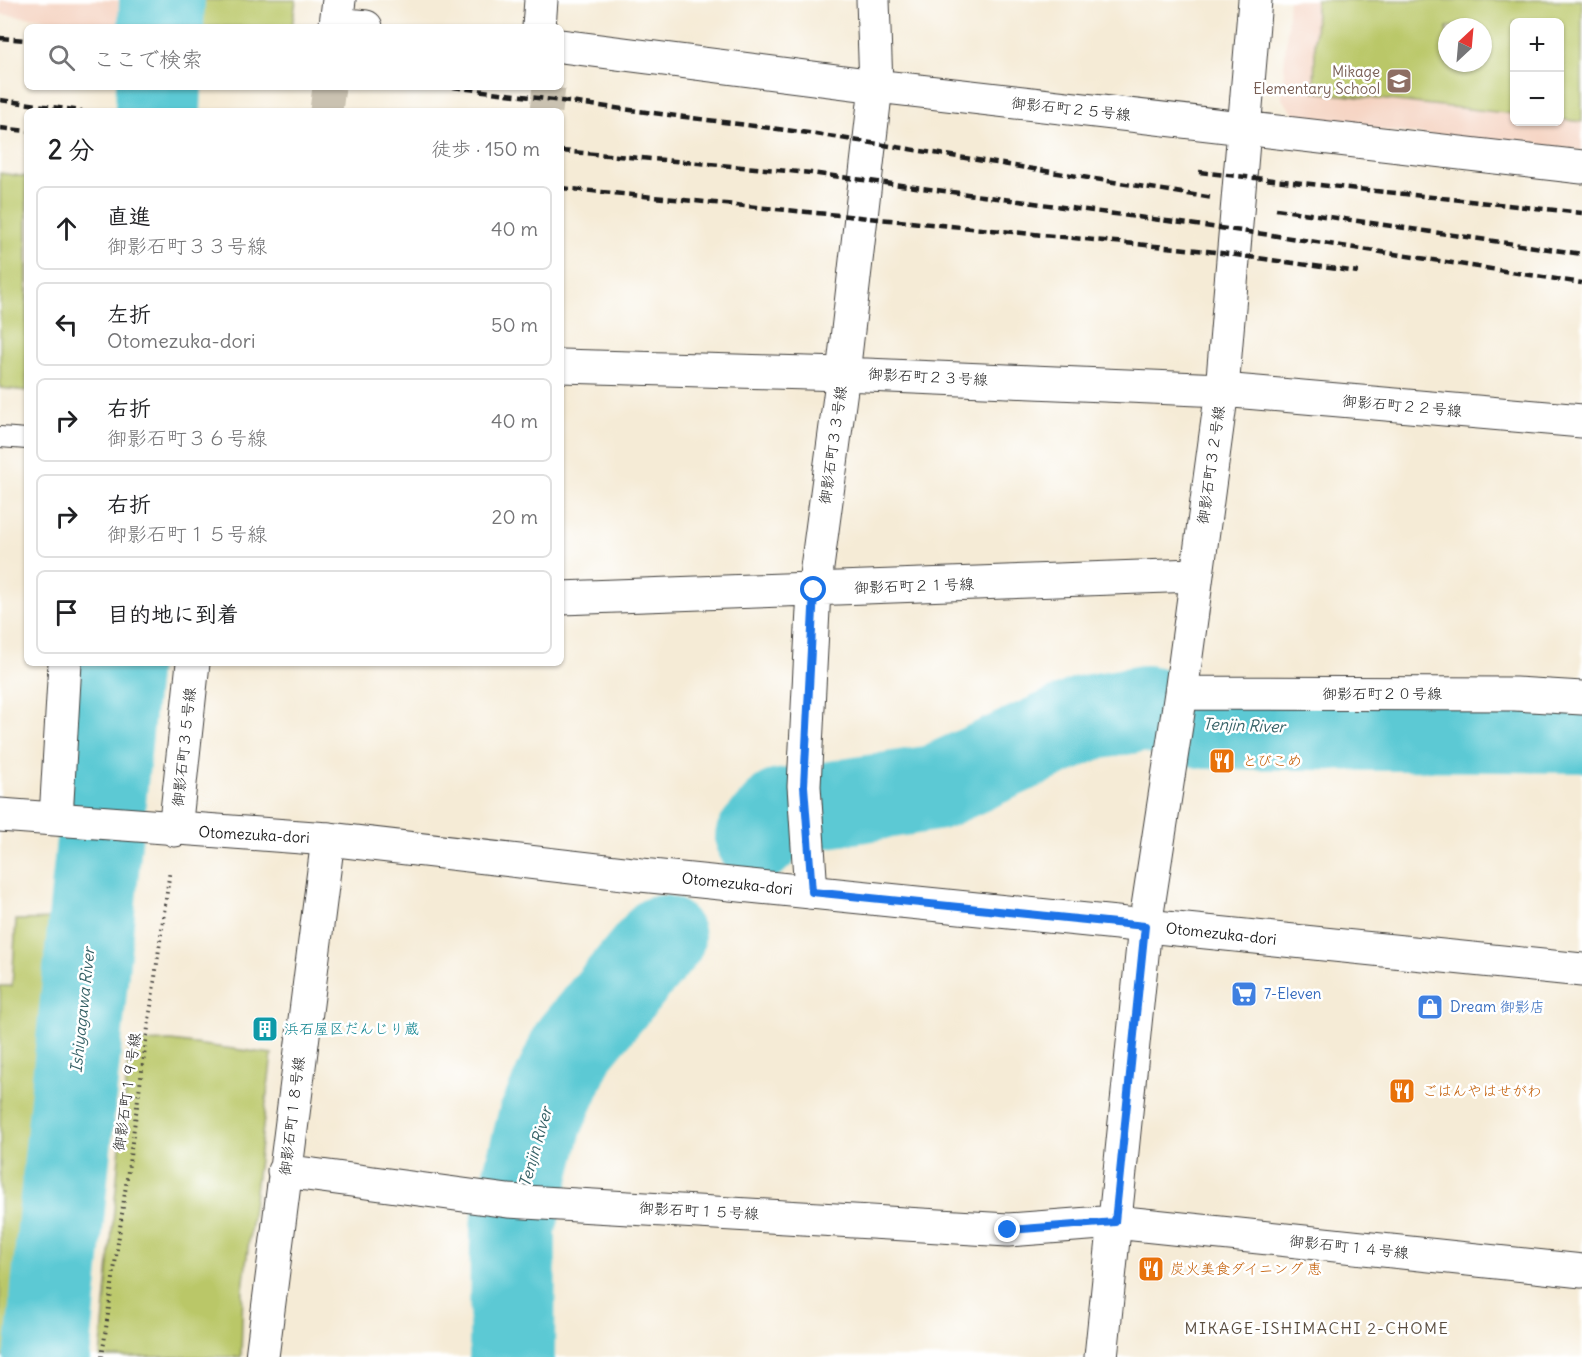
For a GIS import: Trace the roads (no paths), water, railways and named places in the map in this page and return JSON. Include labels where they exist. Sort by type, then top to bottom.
[{"type":"street","points":[[539,24],[540,0]]},
{"type":"street","name":"御影石町３３号線","points":[[812,892],[804,786],[814,590],[843,374],[876,86],[873,0]]},
{"type":"street","name":"御影石町３２号線","points":[[1101,1357],[1145,926],[1173,732],[1181,696],[1222,390],[1255,0]]},
{"type":"street","name":"御影石町２５号線","points":[[564,46],[876,86],[1582,167]]},
{"type":"street","name":"御影石町２３号線","points":[[564,366],[843,374],[1222,390]]},
{"type":"street","name":"御影石町２２号線","points":[[1222,390],[1582,421]]},
{"type":"street","name":"御影石町２１号線","points":[[564,598],[1196,575]]},
{"type":"street","points":[[64,819],[65,666]]},
{"type":"street","name":"御影石町３５号線","points":[[175,830],[193,666]]},
{"type":"street","name":"御影石町２０号線","points":[[1181,696],[1515,694],[1582,698]]},
{"type":"street","name":"Otomezuka-dori","points":[[0,815],[175,830],[328,839],[812,892],[1582,970]]},
{"type":"street","name":"御影石町１８号線","points":[[262,1357],[328,839]]},
{"type":"street","name":"御影石町１５号線","points":[[284,1171],[508,1201],[1008,1230],[1115,1222]]},
{"type":"street","name":"御影石町１４号線","points":[[1115,1222],[1582,1271]]},
{"type":"lane","points":[[0,437],[24,439]]},
{"type":"waterway","name":"Ishiyagawa River","points":[[161,24],[162,0]]},
{"type":"waterway","name":"Ishiyagawa River","points":[[158,108],[159,90]]},
{"type":"waterway","name":"Ishiyagawa River","points":[[47,1357],[117,666]]},
{"type":"waterway","name":"Tenjin River","points":[[758,838],[781,812],[934,788],[1087,718],[1146,708],[1206,726],[1582,730]]},
{"type":"waterway","name":"Tenjin River","points":[[512,1357],[513,1227],[540,1121],[574,1044],[662,938]]},
{"type":"tunnel","points":[[326,108],[329,90]]},
{"type":"tunnel","points":[[546,108],[549,90]]},
{"type":"railway","points":[[0,38],[24,40]]},
{"type":"railway","points":[[476,90],[816,134],[1213,198]]},
{"type":"railway","points":[[0,100],[60,108]]},
{"type":"railway","points":[[0,128],[24,131]]},
{"type":"railway","points":[[564,151],[811,173],[1271,235],[1582,283]]},
{"type":"railway","points":[[1199,172],[1582,213]]},
{"type":"railway","points":[[564,188],[1207,251],[1358,272]]},
{"type":"railway","points":[[1276,209],[1582,254]]},
{"type":"place","name":"Mikage Elementary School","points":[[1399,81]]},
{"type":"place","name":"とびこめ","points":[[1222,761]]},
{"type":"place","name":"7-Eleven","points":[[1244,994]]},
{"type":"place","name":"Dream 御影店","points":[[1430,1007]]},
{"type":"place","name":"浜石屋区だんじり蔵","points":[[265,1029]]},
{"type":"place","name":"ごはんやはせがわ","points":[[1402,1091]]},
{"type":"place","name":"炭火美食ダイニング 恵","points":[[1151,1269]]},
{"type":"district","name":"MIKAGE-ISHIMACHI 2-CHOME","points":[[1317,1328]]}]
